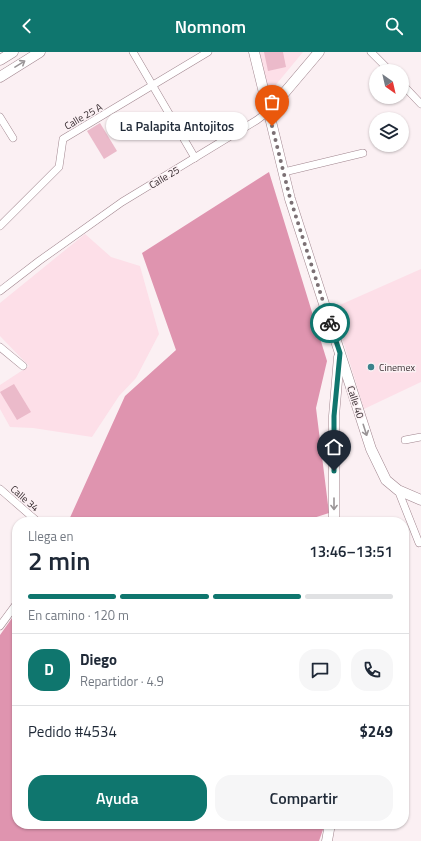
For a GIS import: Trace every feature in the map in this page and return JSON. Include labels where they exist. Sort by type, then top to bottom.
[{"type":"main road","points":[[0,60],[13,52]]},
{"type":"main road","points":[[0,77],[40,52]]},
{"type":"main road","name":"Calle 40","points":[[254,52],[290,198],[371,450],[386,480],[398,490],[421,500]]},
{"type":"main road","name":"Calle 25","points":[[269,111],[319,52]]},
{"type":"main road","points":[[334,517],[334,416],[340,353]]},
{"type":"main road","points":[[327,841],[329,829]]},
{"type":"street","points":[[133,52],[195,158]]},
{"type":"street","name":"Calle 25 A","points":[[0,226],[59,167],[62,139],[154,86],[208,52]]},
{"type":"street","points":[[371,52],[383,64]]},
{"type":"street","points":[[409,91],[421,104]]},
{"type":"street","name":"Calle 25","points":[[0,291],[39,261],[122,202],[257,120],[269,111]]},
{"type":"street","points":[[0,117],[12,138]]},
{"type":"street","points":[[284,172],[363,153]]},
{"type":"street","points":[[0,347],[23,366]]},
{"type":"street","points":[[406,440],[421,437]]},
{"type":"street","name":"Calle 34","points":[[0,489],[32,517]]},
{"type":"street","points":[[398,490],[409,517]]},
{"type":"street","points":[[409,518],[419,543]]},
{"type":"street","points":[[0,626],[12,610]]},
{"type":"shaded area","points":[[258,52],[303,52],[269,93]]},
{"type":"shaded area","points":[[264,52],[283,52],[286,67],[268,71]]},
{"type":"shaded area","points":[[100,123],[117,151],[104,159],[87,131]]},
{"type":"shaded area","points":[[269,172],[327,361],[316,408],[329,513],[317,517],[70,517],[125,396],[176,350],[142,253]]},
{"type":"shaded area","points":[[85,234],[111,257],[140,266],[159,334],[136,378],[119,396],[92,437],[33,428],[10,427],[0,409],[0,385],[29,366],[0,336],[0,303]]},
{"type":"shaded area","points":[[421,269],[421,382],[364,409],[333,308]]},
{"type":"shaded area","points":[[14,384],[31,412],[17,420],[0,392]]},
{"type":"shaded area","points":[[12,618],[12,829],[323,829],[319,841],[0,841],[0,635]]},
{"type":"way so far","points":[[272,126],[290,198],[330,323]]},
{"type":"place","name":"La Palapita Antojitos","points":[[272,126]]},
{"type":"place","name":"Cinemex","points":[[371,367]]},
{"type":"route","points":[[330,323],[340,353],[334,416],[334,471]]}]
